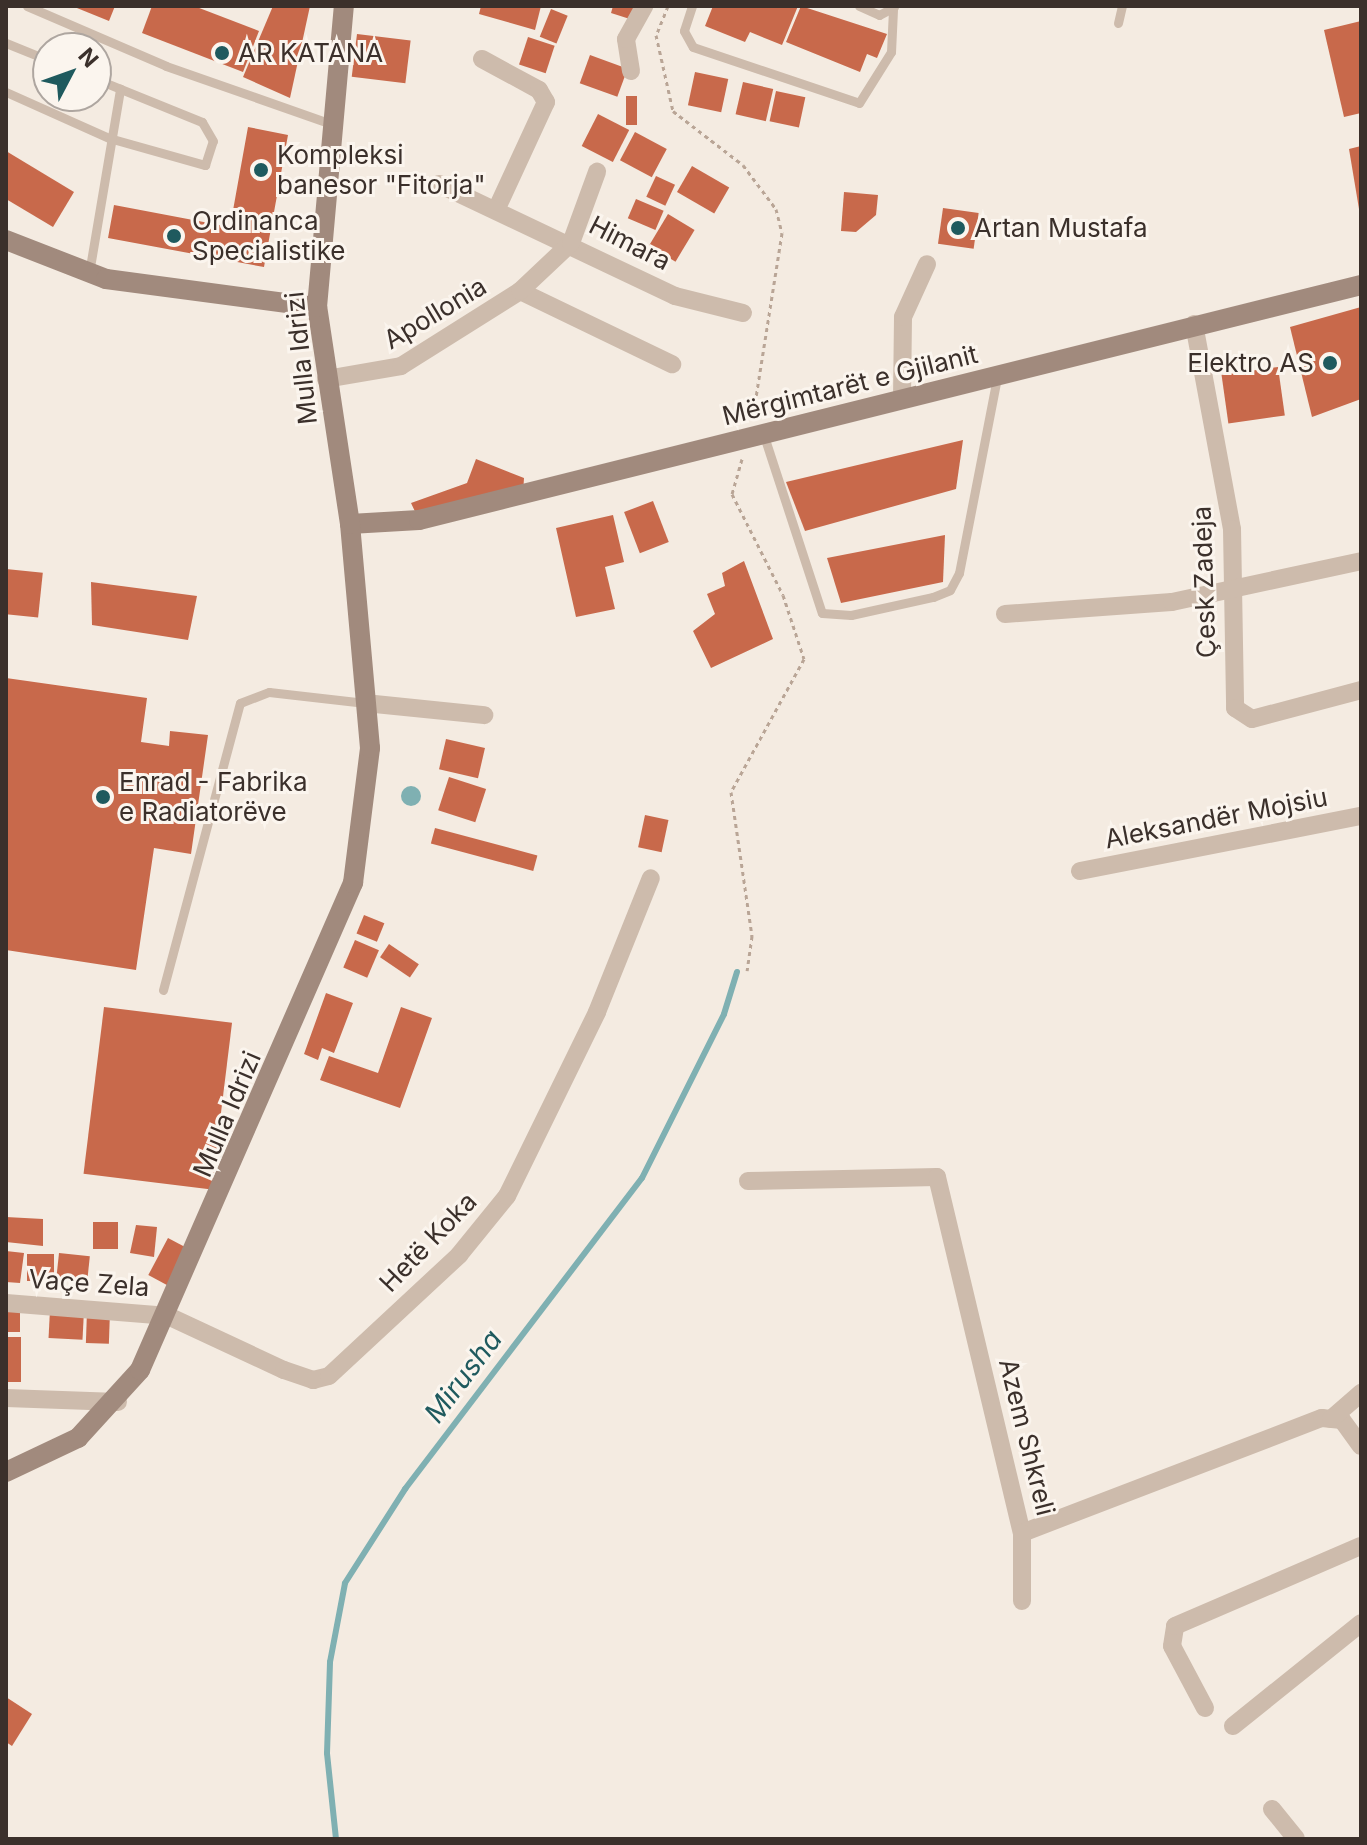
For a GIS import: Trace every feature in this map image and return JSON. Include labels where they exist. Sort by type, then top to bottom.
[{"type":"street","name":"Mulla Idrizi","points":[[6,1472],[78,1438],[118,1402],[168,1316],[353,883],[368,780],[365,703],[350,524],[317,307],[344,6]]},
{"type":"street","points":[[631,71],[626,39],[644,6]]},
{"type":"street","points":[[482,59],[539,90],[546,102],[497,208]]},
{"type":"street","points":[[571,243],[597,172]]},
{"type":"street","name":"Himara","points":[[439,184],[571,243],[675,296],[743,313]]},
{"type":"street","points":[[6,240],[89,273],[184,294],[317,307]]},
{"type":"street","name":"Apollonia","points":[[326,379],[401,366],[520,291],[571,243]]},
{"type":"street","points":[[902,399],[903,317],[927,264]]},
{"type":"street","name":"Mërgimtarët e Gjilanit","points":[[350,524],[419,520],[1194,324],[1361,285]]},
{"type":"street","name":"Apollonia","points":[[520,291],[672,364]]},
{"type":"street","name":"Çesk Zadeja","points":[[1194,324],[1232,529],[1235,708],[1252,719],[1361,690]]},
{"type":"street","points":[[1005,614],[1081,612],[1231,591],[1361,561]]},
{"type":"street","points":[[365,703],[484,715]]},
{"type":"street","name":"Aleksandër Mojsiu","points":[[1080,871],[1361,816]]},
{"type":"street","name":"Hetë Koka","points":[[168,1316],[313,1380],[350,1359],[459,1255],[507,1196],[581,1047],[651,878]]},
{"type":"street","name":"Azem Shkreli","points":[[748,1181],[937,1177],[1022,1533],[1331,1419]]},
{"type":"street","name":"Vaçe Zela","points":[[6,1303],[168,1316]]},
{"type":"street","points":[[1331,1419],[1361,1393]]},
{"type":"street","points":[[6,1398],[118,1402]]},
{"type":"street","points":[[1331,1419],[1342,1420],[1361,1446]]},
{"type":"street","points":[[1022,1533],[1022,1601]]},
{"type":"street","points":[[1205,1708],[1172,1646],[1175,1626],[1361,1546]]},
{"type":"street","points":[[1233,1726],[1361,1623]]},
{"type":"street","points":[[1272,1809],[1296,1839]]},
{"type":"lane","points":[[27,6],[166,66],[332,124]]},
{"type":"lane","points":[[692,6],[684,31],[693,47],[859,103],[891,52],[894,8],[879,15],[859,6]]},
{"type":"lane","points":[[1118,23],[1122,6]]},
{"type":"lane","points":[[6,43],[32,54]]},
{"type":"lane","points":[[6,92],[109,138],[196,167],[209,159],[213,141],[202,122],[112,86]]},
{"type":"lane","points":[[89,273],[109,138],[120,89]]},
{"type":"lane","points":[[756,435],[806,581],[822,613],[851,615],[933,597],[950,590],[959,573],[997,374]]},
{"type":"lane","points":[[163,990],[240,703],[269,692],[365,703]]},
{"type":"path","points":[[668,6],[656,35],[673,111],[743,165],[776,209],[782,233],[756,435],[732,494],[783,595],[804,659],[731,792],[752,936],[747,971]]},
{"type":"water","points":[[411,786],[418,789],[421,796],[418,803],[411,806],[404,803],[401,796],[404,789]]},
{"type":"building","points":[[72,6],[115,6],[109,21]]},
{"type":"building","name":"AR KATANA","points":[[152,6],[194,6],[259,31],[243,72],[142,33]]},
{"type":"building","points":[[273,6],[310,6],[290,98],[243,77]]},
{"type":"building","points":[[481,6],[541,6],[535,30],[479,14]]},
{"type":"building","points":[[613,6],[637,6],[633,20],[611,13]]},
{"type":"building","points":[[713,6],[798,6],[782,45],[750,32],[745,42],[705,26]]},
{"type":"building","points":[[801,6],[887,34],[877,58],[867,54],[860,72],[786,42]]},
{"type":"building","points":[[551,9],[568,16],[556,44],[540,37]]},
{"type":"building","points":[[1361,21],[1361,113],[1344,117],[1324,30]]},
{"type":"building","points":[[357,34],[411,41],[405,83],[352,77]]},
{"type":"building","points":[[528,37],[555,46],[546,73],[519,65]]},
{"type":"building","points":[[590,55],[628,69],[617,97],[580,83]]},
{"type":"building","points":[[695,72],[728,79],[721,112],[688,105]]},
{"type":"building","points":[[743,82],[773,89],[766,121],[736,114]]},
{"type":"building","points":[[776,91],[805,97],[799,128],[770,121]]},
{"type":"building","points":[[626,96],[637,96],[637,125],[626,125]]},
{"type":"building","points":[[598,114],[629,130],[613,162],[582,146]]},
{"type":"building","name":"Kompleksi banesor \"Fitorja\"","points":[[248,127],[288,135],[264,267],[108,238],[114,205],[230,227]]},
{"type":"building","points":[[635,132],[667,149],[652,177],[620,160]]},
{"type":"building","points":[[1361,146],[1361,209],[1359,209],[1349,149]]},
{"type":"building","points":[[6,151],[74,192],[53,227],[6,199]]},
{"type":"building","points":[[692,166],[729,188],[714,213],[677,192]]},
{"type":"building","points":[[656,176],[675,185],[665,206],[646,197]]},
{"type":"building","points":[[844,192],[878,195],[876,215],[856,232],[841,231]]},
{"type":"building","points":[[636,199],[664,211],[655,230],[628,218]]},
{"type":"building","name":"Artan Mustafa","points":[[943,208],[979,213],[974,249],[938,244]]},
{"type":"building","points":[[668,214],[695,230],[676,262],[649,246]]},
{"type":"building","name":"Elektro AS","points":[[1361,307],[1361,399],[1312,417],[1290,327]]},
{"type":"building","points":[[1278,367],[1285,416],[1228,423],[1222,375]]},
{"type":"building","points":[[963,440],[956,489],[805,531],[786,482]]},
{"type":"building","points":[[476,459],[524,478],[523,494],[419,520],[411,503],[467,483]]},
{"type":"building","points":[[653,501],[669,542],[640,553],[624,512]]},
{"type":"building","points":[[613,515],[624,562],[605,567],[615,609],[576,617],[556,528]]},
{"type":"building","points":[[945,535],[943,582],[841,603],[827,558]]},
{"type":"building","points":[[744,561],[773,639],[711,668],[693,631],[715,614],[707,594],[725,586],[722,573]]},
{"type":"building","points":[[6,569],[43,573],[38,618],[6,614]]},
{"type":"building","points":[[91,582],[197,596],[188,640],[92,625]]},
{"type":"building","name":"Enrad - Fabrika e Radiatorëve","points":[[6,678],[147,698],[141,742],[169,746],[170,731],[208,735],[191,854],[154,848],[136,970],[6,950]]},
{"type":"building","points":[[446,739],[485,748],[478,778],[439,769]]},
{"type":"building","points":[[449,777],[486,789],[475,822],[438,810]]},
{"type":"building","points":[[645,815],[668,820],[662,852],[638,847]]},
{"type":"building","points":[[435,828],[537,855],[533,871],[431,843]]},
{"type":"building","points":[[364,915],[384,923],[377,942],[357,934]]},
{"type":"building","points":[[355,940],[379,950],[367,978],[343,968]]},
{"type":"building","points":[[389,944],[419,964],[410,977],[380,957]]},
{"type":"building","points":[[326,993],[353,1003],[334,1053],[322,1048],[318,1060],[304,1054]]},
{"type":"building","points":[[104,1007],[232,1023],[212,1189],[84,1174]]},
{"type":"building","points":[[401,1007],[432,1018],[400,1108],[320,1080],[329,1056],[378,1073]]},
{"type":"building","points":[[6,1217],[43,1219],[43,1246],[6,1242]]},
{"type":"building","points":[[93,1222],[118,1222],[118,1249],[93,1249]]},
{"type":"building","points":[[136,1225],[157,1227],[154,1257],[130,1253]]},
{"type":"building","points":[[168,1238],[194,1252],[175,1289],[148,1275]]},
{"type":"building","points":[[6,1251],[24,1253],[20,1283],[6,1282]]},
{"type":"building","points":[[59,1253],[90,1256],[87,1280],[56,1277]]},
{"type":"building","points":[[27,1254],[54,1254],[54,1281],[27,1281]]},
{"type":"building","points":[[6,1308],[20,1308],[20,1332],[6,1332]]},
{"type":"building","points":[[50,1310],[84,1312],[82,1340],[49,1338]]},
{"type":"building","points":[[87,1311],[110,1312],[109,1344],[86,1343]]},
{"type":"building","points":[[6,1337],[21,1337],[21,1382],[6,1382]]},
{"type":"building","points":[[6,1697],[32,1714],[12,1746],[6,1742]]},
{"type":"waterway","name":"Mirusha","points":[[336,1839],[327,1753],[330,1662],[345,1583],[405,1489],[642,1178],[724,1014],[737,972]]},
{"type":"place","name":"AR KATANA","points":[[222,53]]},
{"type":"place","name":"Kompleksi banesor \"Fitorja\"","points":[[261,170]]},
{"type":"place","name":"Artan Mustafa","points":[[958,228]]},
{"type":"place","name":"Ordinanca Specialistike","points":[[174,236]]},
{"type":"place","name":"Elektro AS","points":[[1330,363]]},
{"type":"place","name":"Enrad - Fabrika e Radiatorëve","points":[[103,797]]}]
